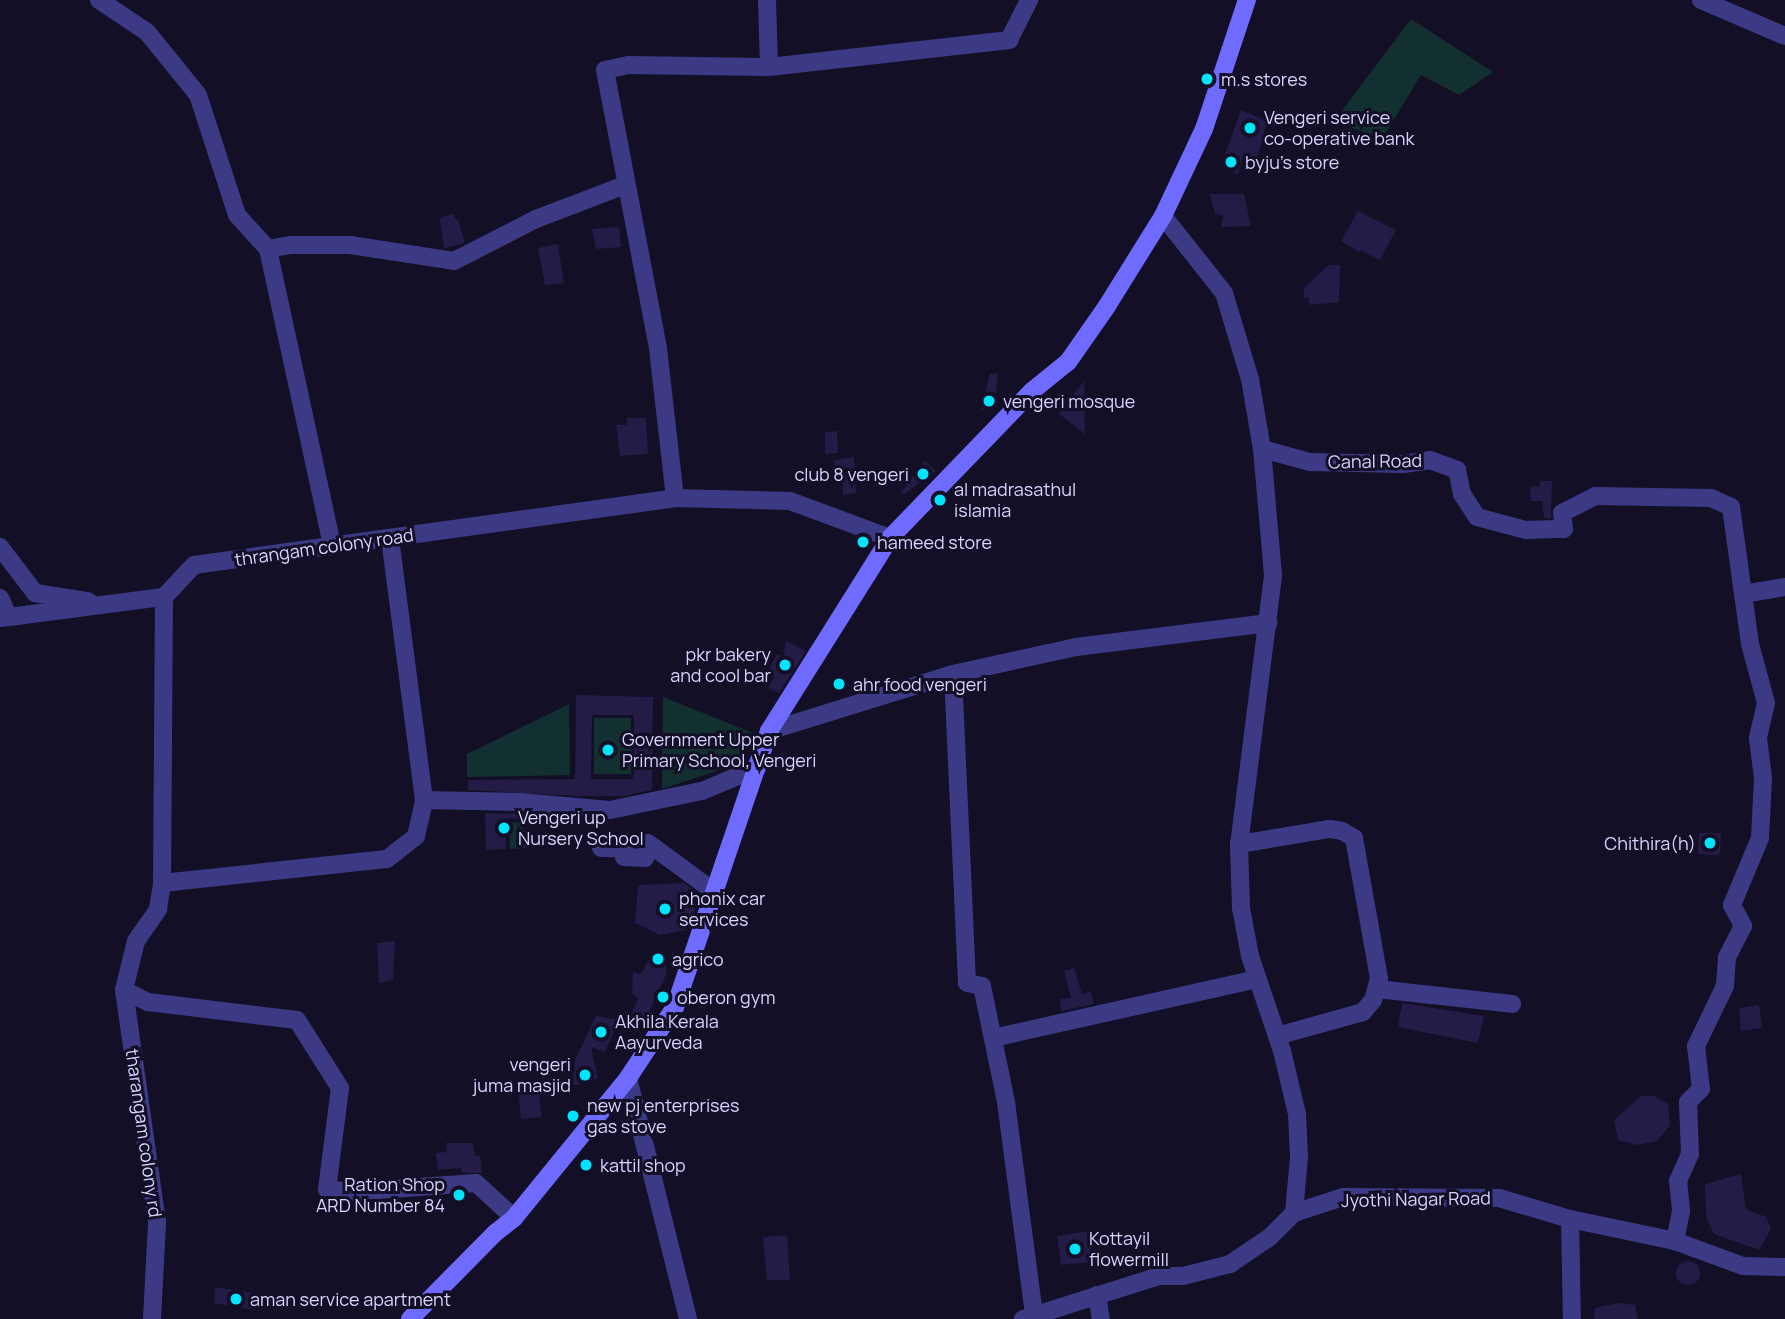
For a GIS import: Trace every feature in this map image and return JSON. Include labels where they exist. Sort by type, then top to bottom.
[{"type":"main road","points":[[410,1319],[495,1233],[514,1218],[628,1078],[676,1007],[769,731],[890,538],[1032,391],[1068,362],[1163,216],[1204,129],[1247,0]]},
{"type":"street","points":[[99,0],[146,33],[198,94],[237,215],[268,249],[332,546]]},
{"type":"street","points":[[767,0],[769,67]]},
{"type":"street","points":[[676,498],[658,348],[605,70],[628,65],[769,67],[1009,40],[1029,0]]},
{"type":"street","points":[[1701,0],[1785,36]]},
{"type":"street","points":[[268,249],[290,245],[351,245],[454,261],[536,219],[625,185]]},
{"type":"street","points":[[1163,216],[1224,293],[1250,379],[1262,449],[1273,576],[1239,844],[1241,908],[1256,979],[1277,1036],[1297,1114],[1299,1157],[1294,1213]]},
{"type":"street","name":"Canal Road","points":[[1262,449],[1310,462],[1403,464],[1430,460],[1457,470],[1462,494],[1477,517],[1525,530],[1564,529],[1562,513],[1595,496],[1711,498],[1731,507],[1743,594]]},
{"type":"street","name":"thrangam colony road","points":[[164,597],[194,565],[676,498],[790,501],[890,538]]},
{"type":"street","points":[[162,883],[387,859],[416,836],[424,800],[390,538]]},
{"type":"street","points":[[0,547],[35,593],[111,604]]},
{"type":"street","points":[[1675,1241],[1681,1211],[1678,1181],[1690,1154],[1688,1102],[1701,1088],[1696,1046],[1725,986],[1727,957],[1743,926],[1732,905],[1760,838],[1763,778],[1758,738],[1766,703],[1750,644],[1743,594],[1785,587]]},
{"type":"street","points":[[0,598],[5,617],[164,597],[162,883],[158,909],[136,942],[124,990],[148,1002],[297,1020],[340,1088],[327,1189],[348,1192],[477,1183],[514,1218]]},
{"type":"street","points":[[769,731],[953,674],[1076,647],[1269,623]]},
{"type":"street","points":[[953,674],[967,983],[982,986],[1006,1102],[1029,1316]]},
{"type":"street","points":[[424,800],[520,802],[610,810],[702,791],[757,768]]},
{"type":"street","points":[[1239,844],[1330,829],[1342,831],[1354,838],[1379,978],[1373,1000],[1363,1012],[1277,1036]]},
{"type":"street","points":[[601,848],[624,848],[624,857],[645,858],[648,843],[716,893]]},
{"type":"street","points":[[993,1038],[1256,979]]},
{"type":"street","points":[[1377,989],[1512,1004]]},
{"type":"street","name":"tharangam colony rd","points":[[124,990],[157,1222],[152,1319]]},
{"type":"street","points":[[628,1078],[688,1319]]},
{"type":"street","name":"Jyothi Nagar Road","points":[[1029,1316],[1159,1276],[1183,1276],[1230,1264],[1269,1237],[1294,1213],[1343,1197],[1499,1198],[1570,1219],[1675,1241],[1743,1266],[1785,1267]]},
{"type":"street","points":[[1570,1219],[1572,1319]]},
{"type":"street","points":[[1097,1295],[1101,1319]]},
{"type":"green space","points":[[1411,19],[1493,72],[1459,95],[1421,75],[1382,139],[1334,121]]},
{"type":"green space","points":[[663,697],[753,733],[741,763],[662,789]]},
{"type":"green space","points":[[569,704],[570,775],[467,777],[467,754]]},
{"type":"green space","points":[[594,718],[631,718],[631,774],[594,774]]},
{"type":"green space","points":[[525,822],[526,848],[510,849],[509,823]]},
{"type":"building","name":"Vengeri service co-operative bank","points":[[1241,110],[1267,121],[1257,159],[1243,155],[1238,175],[1221,165]]},
{"type":"building","points":[[1210,194],[1244,194],[1251,226],[1221,227],[1223,215],[1215,214]]},
{"type":"building","points":[[1358,211],[1396,230],[1380,260],[1341,241]]},
{"type":"building","points":[[453,214],[455,219],[458,219],[465,243],[444,248],[441,217]]},
{"type":"building","points":[[619,227],[621,247],[596,249],[592,229]]},
{"type":"building","points":[[558,244],[564,283],[545,285],[538,248]]},
{"type":"building","points":[[1329,265],[1340,265],[1339,302],[1309,305],[1309,298],[1304,298],[1304,288]]},
{"type":"building","points":[[990,373],[998,374],[994,408],[981,410]]},
{"type":"building","points":[[1084,381],[1085,434],[1059,414]]},
{"type":"building","points":[[627,418],[646,418],[648,454],[620,456],[616,425],[627,425]]},
{"type":"building","points":[[837,431],[838,453],[825,454],[825,432]]},
{"type":"building","points":[[854,457],[856,493],[843,495],[843,484],[835,484],[834,460]]},
{"type":"building","name":"club 8 vengeri","points":[[925,461],[936,471],[904,494],[901,492]]},
{"type":"building","points":[[1540,481],[1552,481],[1551,518],[1544,518],[1542,501],[1531,501],[1530,487],[1540,486]]},
{"type":"building","name":"pkr bakery and cool bar","points":[[786,641],[806,651],[779,693],[768,688],[774,677],[767,673],[777,654],[783,657]]},
{"type":"building","points":[[576,695],[653,697],[652,790],[623,796],[578,796],[468,790],[468,780],[575,779]],"holes":[[[592,715],[634,715],[634,779],[591,779]]]},
{"type":"building","points":[[485,813],[525,814],[525,818],[505,819],[506,849],[486,850]]},
{"type":"building","name":"Chithira(h)","points":[[1699,833],[1721,833],[1720,855],[1698,854]]},
{"type":"building","name":"phonix car services","points":[[684,883],[701,896],[685,930],[660,935],[635,923],[638,885]]},
{"type":"building","points":[[395,941],[393,980],[379,983],[377,943]]},
{"type":"building","points":[[653,951],[666,953],[666,975],[645,1020],[631,1014],[638,999],[632,993],[633,972],[641,974]]},
{"type":"building","points":[[1074,968],[1082,994],[1091,992],[1094,1004],[1061,1011],[1060,999],[1071,998],[1064,971]]},
{"type":"building","points":[[1402,1003],[1484,1016],[1478,1043],[1398,1027]]},
{"type":"building","points":[[1759,1005],[1762,1028],[1741,1031],[1739,1008]]},
{"type":"building","points":[[596,1016],[619,1020],[605,1052],[591,1047],[598,1079],[586,1079],[582,1084],[573,1085],[575,1060]]},
{"type":"building","points":[[538,1087],[542,1117],[521,1119],[518,1089]]},
{"type":"building","points":[[1641,1096],[1654,1096],[1668,1104],[1670,1125],[1657,1141],[1637,1145],[1618,1140],[1614,1120]]},
{"type":"building","points":[[446,1143],[473,1143],[475,1156],[480,1156],[482,1173],[462,1173],[461,1168],[438,1170],[436,1153],[447,1152]]},
{"type":"building","points":[[1741,1174],[1746,1209],[1766,1217],[1771,1229],[1759,1250],[1714,1234],[1706,1217],[1705,1184]]},
{"type":"building","name":"Kottayil flowermill","points":[[1088,1231],[1092,1262],[1061,1265],[1057,1236]]},
{"type":"building","points":[[787,1235],[790,1280],[767,1280],[763,1237]]},
{"type":"building","points":[[1688,1261],[1697,1264],[1700,1273],[1697,1282],[1688,1285],[1679,1282],[1676,1273],[1679,1264]]},
{"type":"building","name":"aman service apartment","points":[[215,1287],[259,1294],[255,1310],[214,1303]]},
{"type":"building","points":[[1618,1303],[1635,1305],[1638,1319],[1594,1319],[1595,1308]]},
{"type":"place","name":"m.s stores","points":[[1207,79]]},
{"type":"place","name":"Vengeri service co-operative bank","points":[[1250,128]]},
{"type":"place","name":"byju's store","points":[[1231,162]]},
{"type":"place","name":"vengeri mosque","points":[[989,401]]},
{"type":"place","name":"club 8 vengeri","points":[[923,474]]},
{"type":"place","name":"al madrasathul islamia","points":[[940,500]]},
{"type":"place","name":"hameed store","points":[[863,542]]},
{"type":"place","name":"pkr bakery and cool bar","points":[[785,665]]},
{"type":"place","name":"ahr food vengeri","points":[[839,684]]},
{"type":"place","name":"Government Upper Primary School, Vengeri","points":[[608,750]]},
{"type":"place","name":"Vengeri up Nursery School","points":[[504,828]]},
{"type":"place","name":"Chithira(h)","points":[[1710,843]]},
{"type":"place","name":"phonix car services","points":[[665,909]]},
{"type":"place","name":"agrico","points":[[658,959]]},
{"type":"place","name":"oberon gym","points":[[663,997]]},
{"type":"place","name":"Akhila Kerala Aayurveda","points":[[601,1032]]},
{"type":"place","name":"vengeri juma masjid","points":[[585,1075]]},
{"type":"place","name":"new pj enterprises gas stove","points":[[573,1116]]},
{"type":"place","name":"kattil shop","points":[[586,1165]]},
{"type":"place","name":"Ration Shop ARD Number 84","points":[[459,1195]]},
{"type":"place","name":"Kottayil flowermill","points":[[1075,1249]]},
{"type":"place","name":"aman service apartment","points":[[236,1299]]}]
